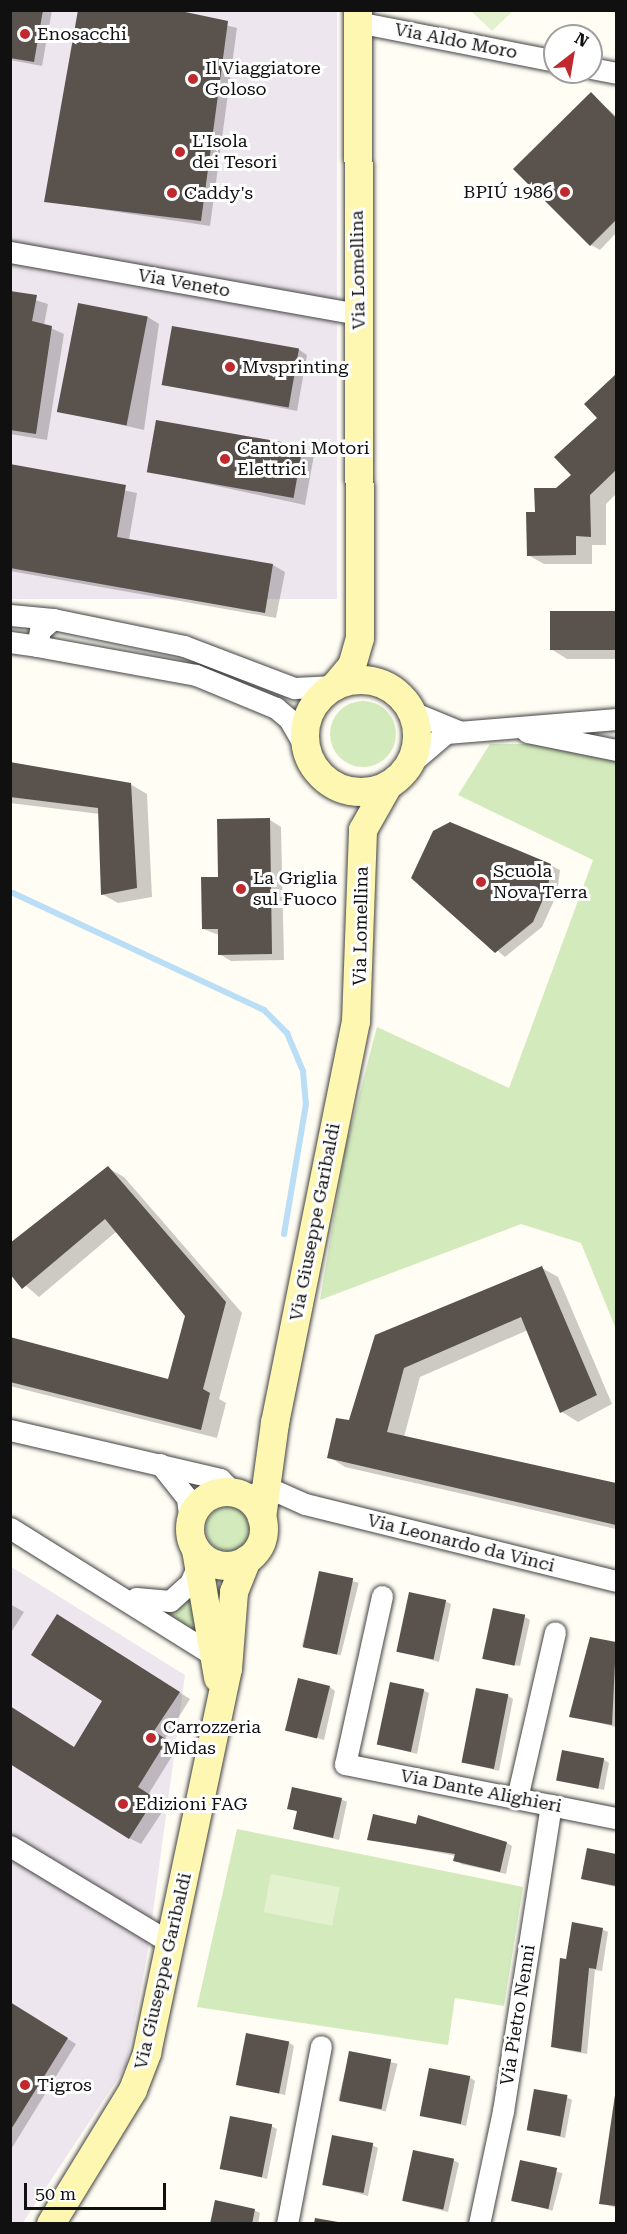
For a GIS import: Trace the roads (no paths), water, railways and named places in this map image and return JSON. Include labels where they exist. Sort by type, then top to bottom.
[{"type":"main road","name":"Via Lomellina","points":[[335,686],[352,666],[360,638],[357,16]]},
{"type":"main road","points":[[360,638],[390,688],[412,712],[417,731],[412,762],[388,786],[358,791],[335,785],[319,775],[304,745],[308,714],[335,686],[365,680],[390,688]]},
{"type":"main road","points":[[335,785],[363,830]]},
{"type":"main road","name":"Via Lomellina","points":[[356,1022],[363,830],[388,786]]},
{"type":"main road","name":"Via Giuseppe Garibaldi","points":[[252,1502],[275,1423],[356,1022]]},
{"type":"main road","points":[[209,1497],[252,1502],[258,1549],[247,1560],[225,1566],[195,1546],[209,1497]]},
{"type":"main road","name":"Via Giuseppe Garibaldi","points":[[195,1546],[215,1656],[220,1698]]},
{"type":"main road","name":"Via Giuseppe Garibaldi","points":[[51,2223],[141,2074],[171,1943],[220,1698],[228,1669],[234,1592],[247,1560]]},
{"type":"street","name":"Via Aldo Moro","points":[[357,16],[543,58]]},
{"type":"street","name":"Via Veneto","points":[[10,252],[358,314]]},
{"type":"street","points":[[10,615],[53,619],[184,646],[294,688],[335,686]]},
{"type":"street","points":[[38,646],[40,630],[53,619]]},
{"type":"street","points":[[10,642],[196,675],[276,708],[304,745]]},
{"type":"street","points":[[412,712],[462,732]]},
{"type":"street","points":[[412,762],[433,740],[462,732],[616,719]]},
{"type":"street","points":[[500,727],[616,750]]},
{"type":"street","name":"Via Leonardo da Vinci","points":[[10,1430],[220,1479],[252,1502],[305,1504],[616,1581]]},
{"type":"street","points":[[118,1592],[154,1603],[170,1601],[190,1583],[195,1546],[187,1498],[160,1464]]},
{"type":"street","points":[[252,1502],[279,1508],[305,1504]]},
{"type":"street","points":[[10,1528],[118,1592],[215,1656]]},
{"type":"street","name":"Via Dante Alighieri","points":[[382,1596],[345,1764],[616,1818]]},
{"type":"street","points":[[517,1798],[555,1632]]},
{"type":"street","name":"Via Pietro Nenni","points":[[479,2223],[503,2111],[551,1805]]},
{"type":"street","points":[[10,1846],[171,1943]]},
{"type":"street","points":[[287,2223],[321,2046]]},
{"type":"waterway","points":[[13,893],[264,1010],[287,1033],[303,1071],[306,1104],[284,1234]]},
{"type":"place","name":"Enosacchi","points":[[25,34]]},
{"type":"place","name":"Il Viaggiatore Goloso","points":[[193,79]]},
{"type":"place","name":"L'Isola dei Tesori","points":[[180,152]]},
{"type":"place","name":"BPIÚ 1986","points":[[565,192]]},
{"type":"place","name":"Caddy's","points":[[172,193]]},
{"type":"place","name":"Mvsprinting","points":[[230,367]]},
{"type":"place","name":"Cantoni Motori Elettrici","points":[[225,459]]},
{"type":"place","name":"Scuola Nova Terra","points":[[481,882]]},
{"type":"place","name":"La Griglia sul Fuoco","points":[[241,889]]},
{"type":"place","name":"Carrozzeria Midas","points":[[151,1738]]},
{"type":"place","name":"Edizioni FAG","points":[[123,1804]]},
{"type":"place","name":"Tigros","points":[[25,2085]]}]
